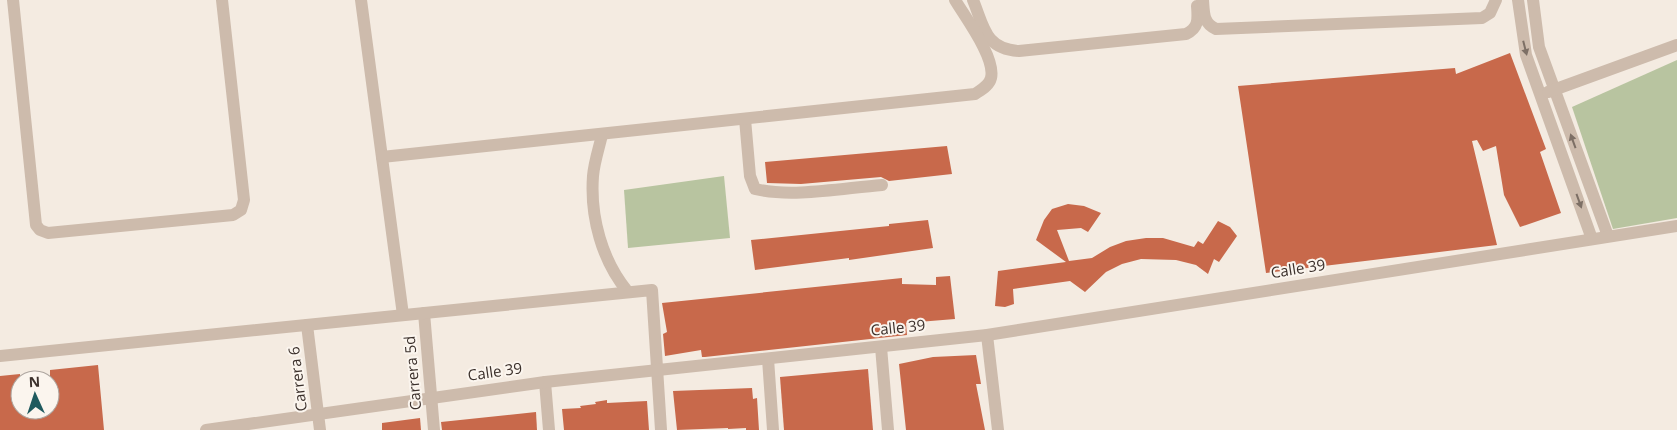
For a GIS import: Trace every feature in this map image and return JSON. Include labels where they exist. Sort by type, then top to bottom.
[{"type":"street","points":[[13,0],[36,225],[40,230],[48,233],[233,215],[241,210],[244,200],[222,0]]},
{"type":"street","points":[[361,0],[403,315]]},
{"type":"street","points":[[382,157],[975,94],[986,87],[991,79],[991,72],[984,50],[954,0]]},
{"type":"street","points":[[973,0],[988,38],[1001,48],[1019,51],[1186,34],[1194,30],[1197,25],[1196,0]]},
{"type":"street","points":[[1203,0],[1205,20],[1209,26],[1216,29],[1482,18],[1490,13],[1496,0]]},
{"type":"street","points":[[1518,0],[1524,46],[1592,239]]},
{"type":"street","points":[[1533,0],[1540,47],[1608,236]]},
{"type":"street","points":[[1540,94],[1677,45]]},
{"type":"street","points":[[745,119],[750,176],[755,189],[768,192],[786,192],[882,185]]},
{"type":"street","points":[[602,135],[593,176],[594,217],[606,257],[628,292]]},
{"type":"street","name":"Calle 39","points":[[206,430],[545,382],[988,335],[1677,226]]},
{"type":"street","points":[[0,356],[652,290],[661,430]]},
{"type":"street","name":"Carrera 5d","points":[[424,313],[434,430]]},
{"type":"street","name":"Carrera 6","points":[[308,325],[320,430]]},
{"type":"street","points":[[988,335],[998,430]]},
{"type":"street","points":[[881,347],[888,430]]},
{"type":"street","points":[[768,359],[773,430]]},
{"type":"street","points":[[545,382],[550,430]]},
{"type":"green space","points":[[1677,60],[1677,218],[1613,229],[1572,107]]},
{"type":"green space","points":[[724,176],[730,238],[628,248],[624,190]]},
{"type":"building","points":[[1510,53],[1546,149],[1540,152],[1561,213],[1520,227],[1504,195],[1496,146],[1483,151],[1477,140],[1472,141],[1497,245],[1266,273],[1238,86],[1455,68],[1456,74]]},
{"type":"building","points":[[947,146],[952,174],[889,181],[881,177],[801,184],[767,183],[765,162]]},
{"type":"building","points":[[1068,204],[1084,206],[1101,213],[1088,232],[1081,228],[1057,230],[1069,261],[1092,258],[1110,247],[1126,241],[1146,238],[1163,238],[1194,247],[1198,241],[1203,244],[1218,221],[1230,227],[1237,236],[1219,262],[1214,259],[1208,274],[1196,265],[1176,260],[1141,259],[1122,264],[1106,272],[1085,292],[1070,281],[1013,289],[1014,304],[1005,307],[995,306],[998,271],[1066,262],[1036,240],[1044,220],[1052,209]]},
{"type":"building","points":[[928,220],[933,248],[849,260],[849,258],[755,270],[751,240],[889,226],[889,224]]},
{"type":"building","points":[[950,276],[955,319],[906,323],[907,335],[705,357],[702,357],[701,350],[665,356],[663,334],[667,332],[662,303],[902,278],[902,284],[936,285],[936,277]]},
{"type":"building","points":[[976,355],[981,384],[976,384],[985,430],[906,430],[899,364],[933,357]]},
{"type":"building","points":[[98,365],[104,430],[0,430],[0,376],[10,375],[10,420],[60,420],[60,370],[50,370]]},
{"type":"building","points":[[868,369],[873,430],[784,430],[780,377]]},
{"type":"building","points":[[752,388],[753,399],[757,398],[759,430],[728,428],[677,430],[673,391]]},
{"type":"building","points":[[607,400],[607,403],[647,401],[649,430],[564,430],[562,409],[581,408],[580,406],[596,404],[595,402]]},
{"type":"building","points":[[536,412],[537,430],[442,430],[441,422]]},
{"type":"building","points":[[420,418],[421,430],[382,430],[382,423]]}]
